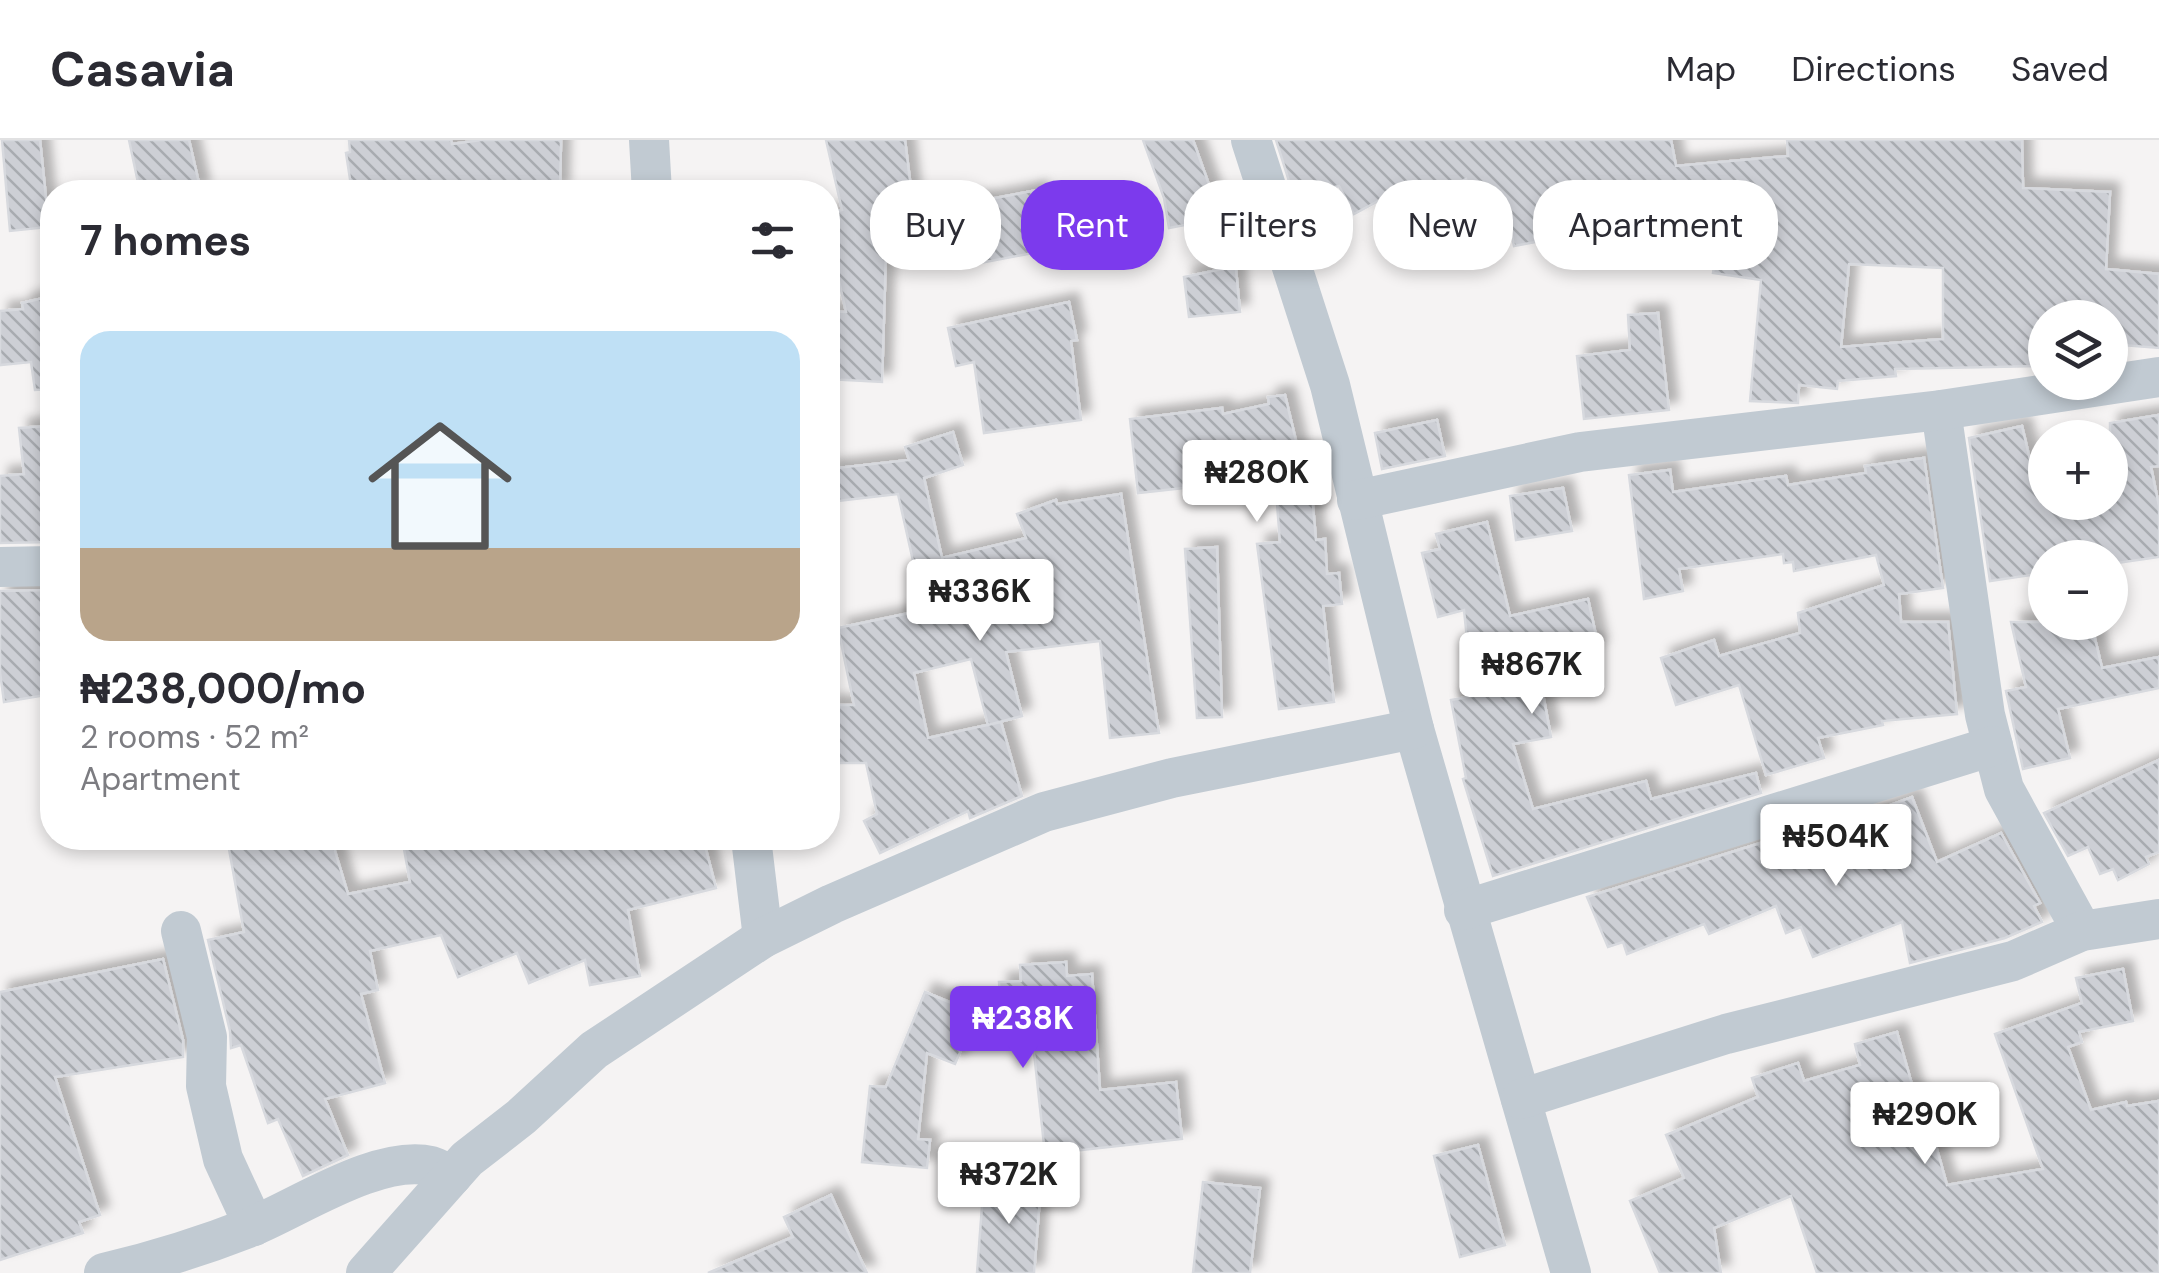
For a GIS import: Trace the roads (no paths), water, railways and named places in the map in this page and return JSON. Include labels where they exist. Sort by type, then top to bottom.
[{"type":"street","points":[[649,140],[651,180]]},
{"type":"street","points":[[1251,140],[1330,386],[1414,729],[1571,1273]]},
{"type":"street","points":[[1358,500],[1580,452],[1942,410],[2159,377]]},
{"type":"street","points":[[1942,410],[1985,716],[2004,789],[2082,931]]},
{"type":"street","points":[[0,567],[40,566]]},
{"type":"street","points":[[366,1273],[466,1159],[521,1117],[594,1050],[764,938],[832,904],[1044,812],[1172,778],[1414,729]]},
{"type":"street","points":[[1464,910],[1994,746]]},
{"type":"street","points":[[752,850],[764,938]]},
{"type":"street","points":[[1521,1099],[1726,1034],[2013,961],[2082,931],[2159,919]]},
{"type":"street","points":[[181,931],[207,1037],[206,1086],[223,1160],[254,1226]]},
{"type":"street","points":[[104,1273],[168,1257],[254,1226],[324,1192],[383,1170],[430,1166],[452,1176]]}]
